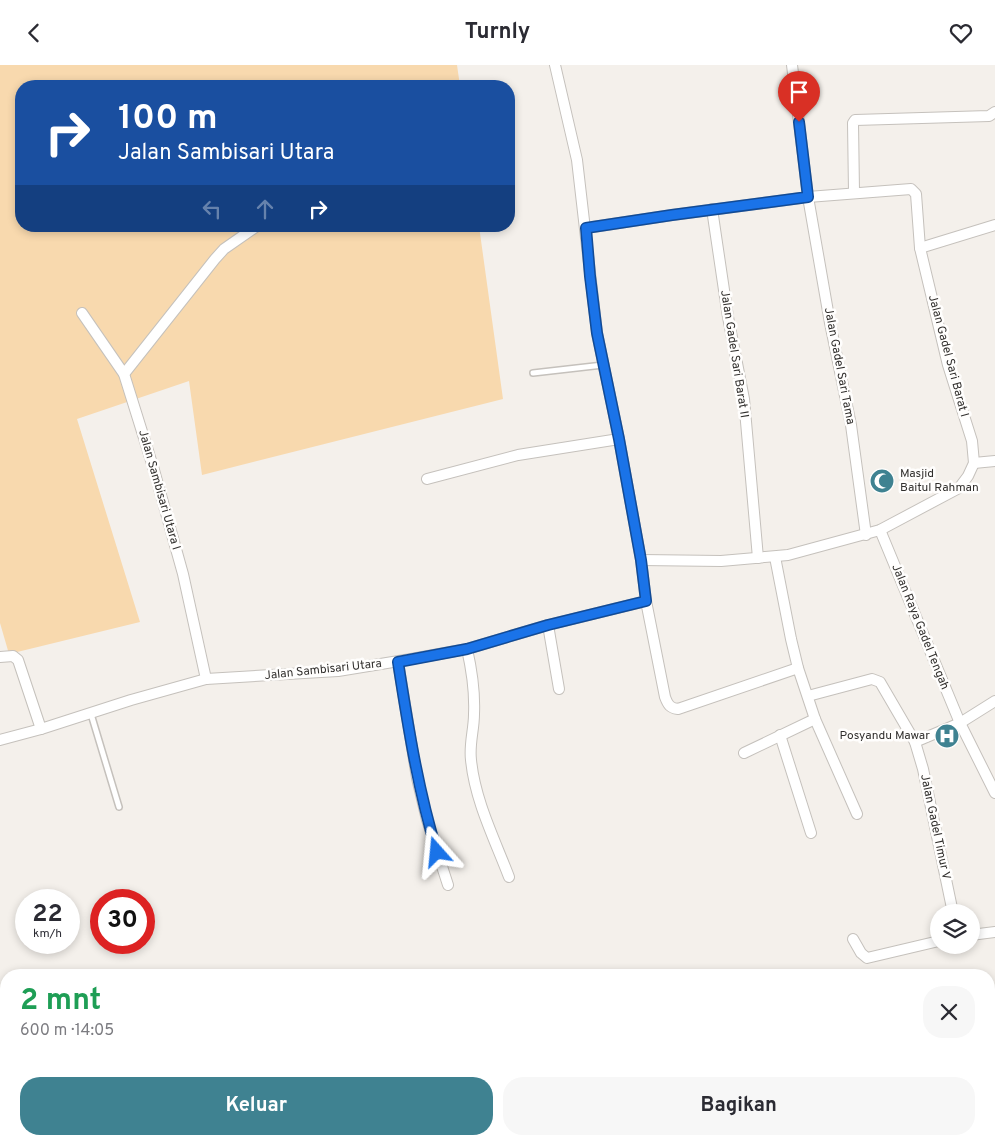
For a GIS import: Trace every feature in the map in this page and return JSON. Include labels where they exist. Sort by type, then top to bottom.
[{"type":"street","points":[[555,65],[577,160],[597,333],[619,439],[641,560],[646,601],[668,705],[678,709],[798,668]]},
{"type":"street","name":"Jalan Gadel Sari Tama","points":[[792,65],[808,197],[830,323],[851,425],[866,535]]},
{"type":"street","points":[[586,228],[712,209],[854,192],[853,123],[855,120],[989,116],[995,112]]},
{"type":"street","name":"Jalan Gadel Sari Barat I","points":[[854,192],[907,189],[914,191],[916,194],[920,248],[948,365],[972,441],[974,463]]},
{"type":"street","name":"Jalan Gadel Sari Barat II","points":[[712,209],[728,317],[744,399],[758,558]]},
{"type":"street","points":[[920,248],[995,225]]},
{"type":"street","points":[[124,374],[215,259],[224,249],[248,232]]},
{"type":"street","name":"Jalan Sambisari Utara I","points":[[82,313],[124,374],[178,556],[206,679]]},
{"type":"street","points":[[427,479],[518,455],[619,439]]},
{"type":"street","points":[[641,560],[721,561],[775,557],[866,535],[880,531],[959,487],[968,476],[974,463],[995,461]]},
{"type":"street","name":"Jalan Raya Gadel Tengah","points":[[880,531],[960,723],[995,793]]},
{"type":"street","points":[[775,557],[798,668],[815,719],[858,814]]},
{"type":"street","name":"Jalan Sambisari Utara","points":[[0,739],[41,729],[131,700],[206,679],[338,671],[398,662],[467,649],[548,625],[646,601]]},
{"type":"street","points":[[548,625],[559,689]]},
{"type":"street","points":[[467,649],[474,685],[474,716],[470,743],[472,770],[486,816],[510,877]]},
{"type":"street","points":[[0,657],[13,656],[18,660],[41,729]]},
{"type":"street","points":[[398,662],[417,778],[427,820],[448,885]]},
{"type":"street","name":"Jalan Gadel Timur V","points":[[808,696],[872,679],[880,682],[914,742],[923,769],[950,904]]},
{"type":"street","points":[[914,742],[960,723],[995,701]]},
{"type":"street","points":[[744,753],[815,719]]},
{"type":"street","points":[[780,735],[811,833]]},
{"type":"street","points":[[980,934],[995,932]]},
{"type":"street","points":[[853,939],[860,953],[867,958],[930,943]]},
{"type":"lane","points":[[533,373],[604,365]]},
{"type":"lane","points":[[91,714],[119,807]]},
{"type":"shaded area","points":[[0,65],[457,65],[459,80],[15,80],[15,232],[480,232],[503,399],[202,475],[189,381],[77,419],[140,622],[9,654],[0,623]]},
{"type":"place","name":"Masjid Baitul Rahman","points":[[882,481]]},
{"type":"place","name":"Posyandu Mawar","points":[[947,736]]},
{"type":"route","points":[[437,852],[417,778],[398,662],[467,649],[548,625],[646,601],[641,560],[619,439],[597,333],[586,228],[808,197],[799,122]]}]
